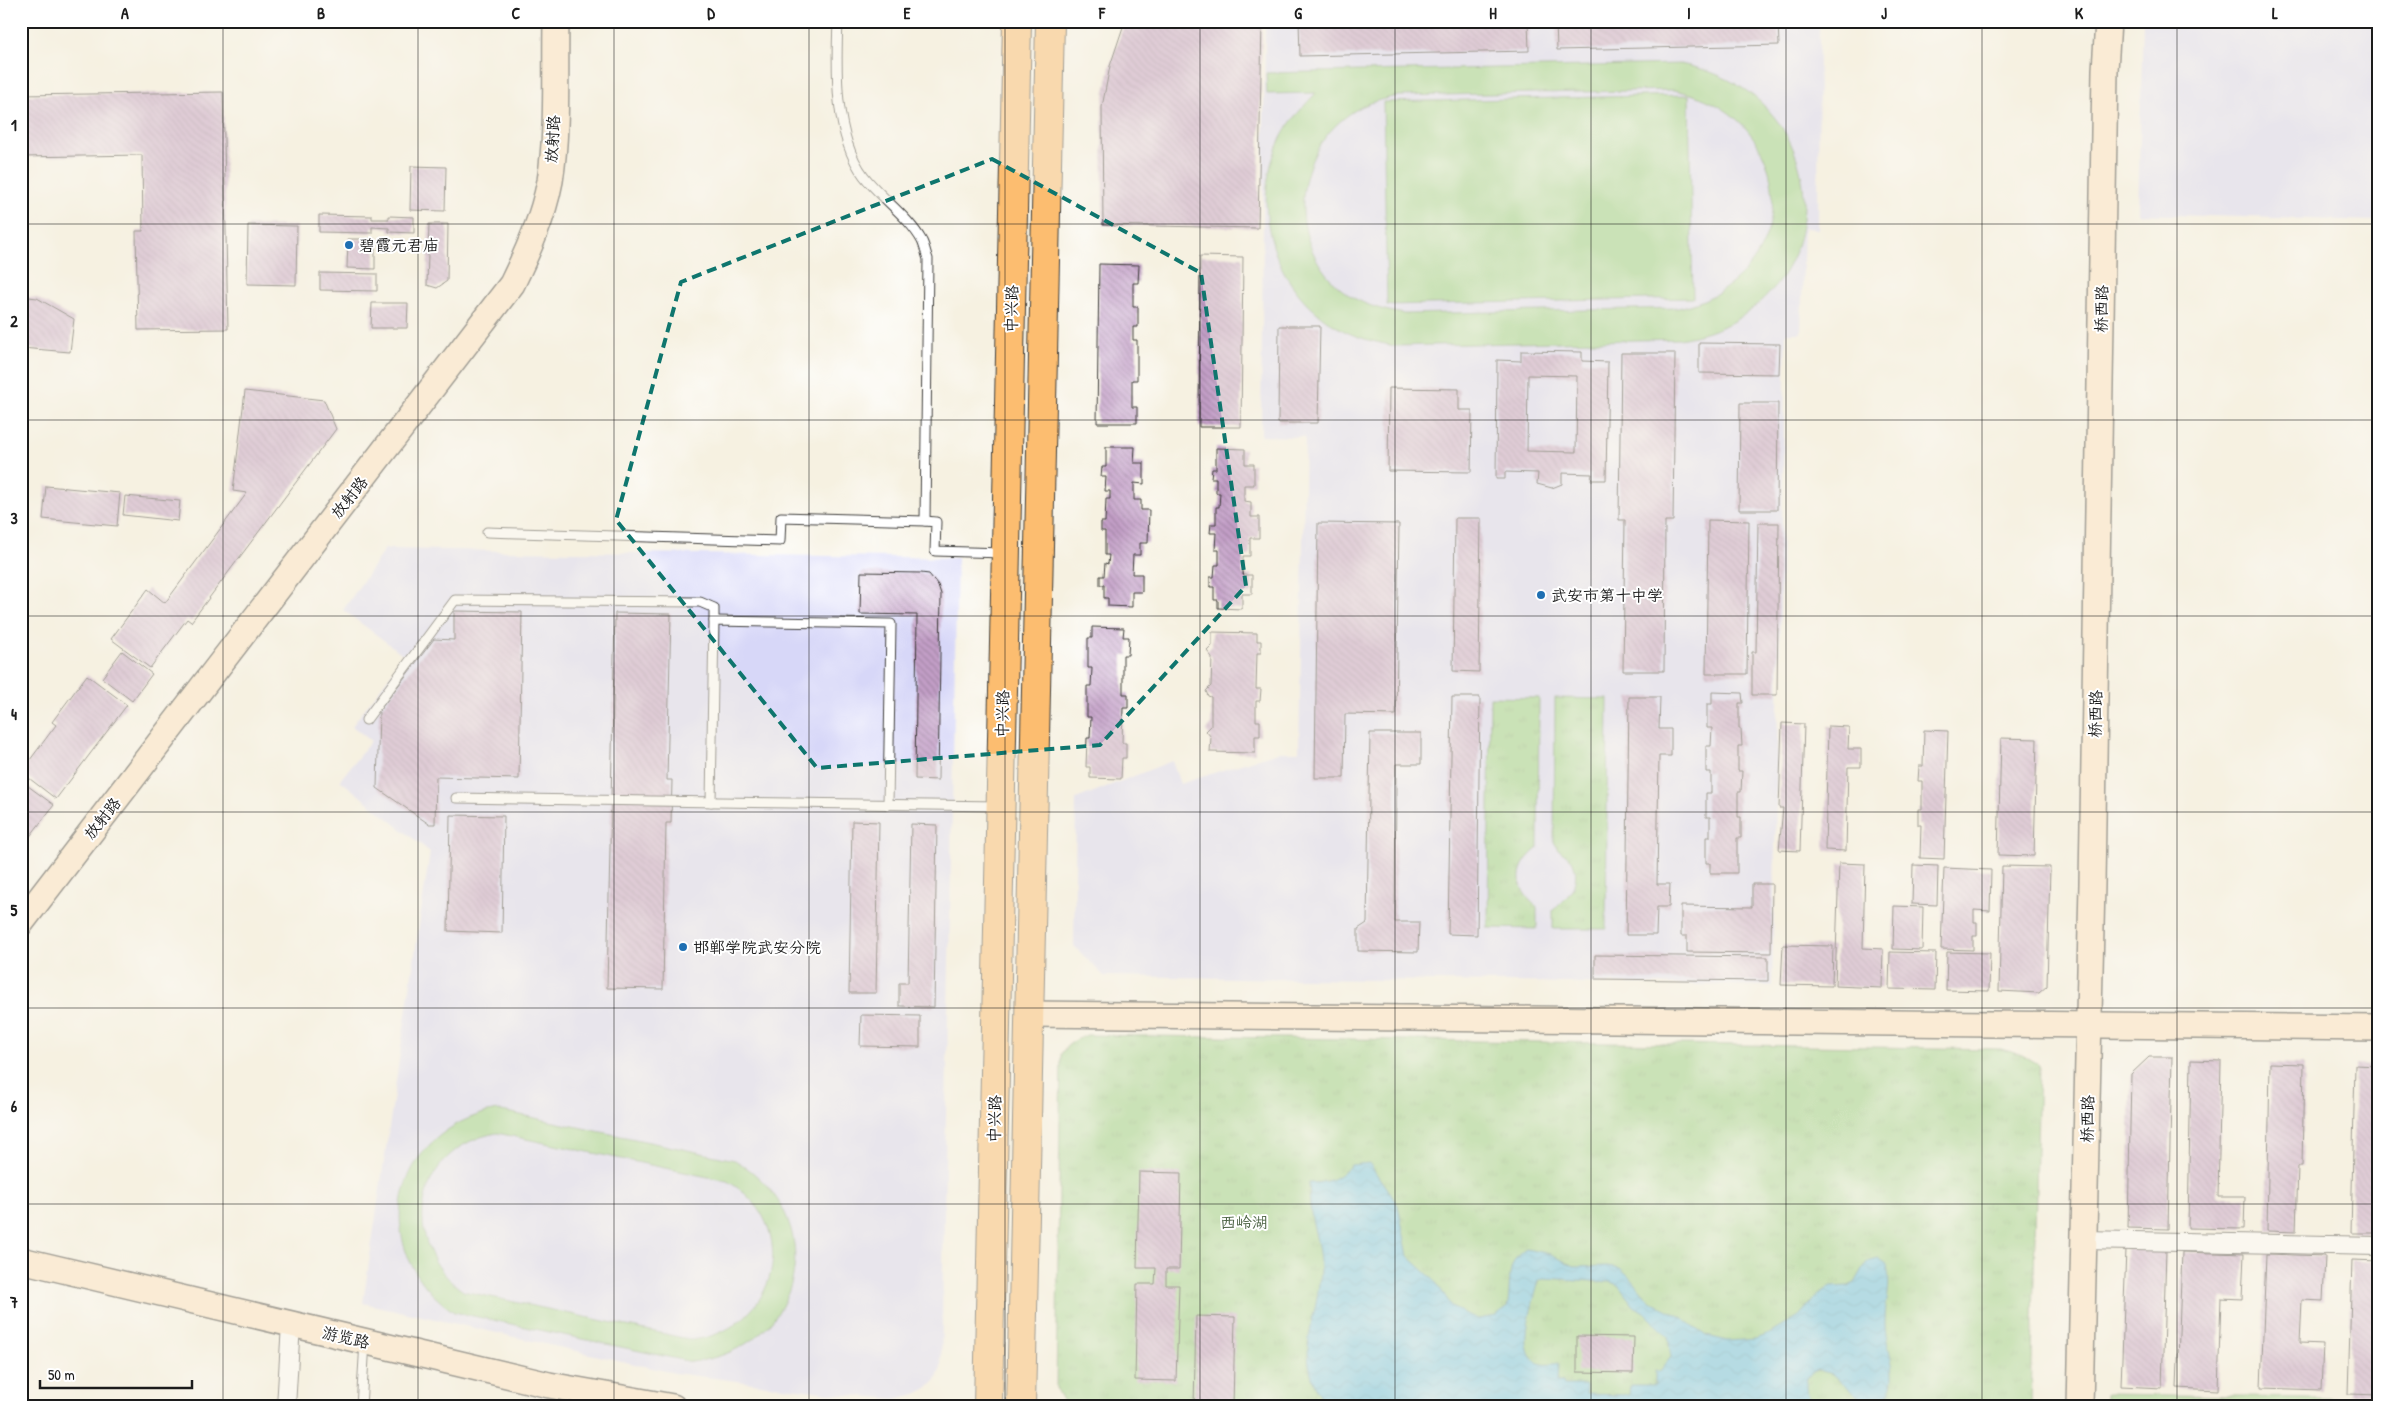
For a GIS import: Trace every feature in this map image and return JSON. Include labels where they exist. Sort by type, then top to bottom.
[{"type":"main road","name":"中兴路","points":[[988,1407],[1017,21]]},
{"type":"main road","name":"中兴路","points":[[1021,1407],[1050,21]]},
{"type":"street","name":"放射路","points":[[21,923],[512,284],[541,216],[550,181],[553,151],[556,21]]},
{"type":"street","name":"桥西路","points":[[2080,1407],[2089,1025],[2105,70],[2108,21]]},
{"type":"street","points":[[1029,1014],[2379,1028]]},
{"type":"street","points":[[2084,1240],[2379,1246]]},
{"type":"street","name":"游览路","points":[[21,1260],[549,1385],[673,1407]]},
{"type":"street","points":[[286,1407],[291,1324]]},
{"type":"lane","points":[[838,21],[839,98],[850,152],[864,176],[895,208],[922,241],[928,260],[925,521]]},
{"type":"lane","points":[[487,532],[780,541],[781,517],[925,521],[936,522],[935,551],[1006,553]]},
{"type":"lane","points":[[366,720],[454,600],[700,602],[714,608],[711,802]]},
{"type":"lane","points":[[714,621],[890,624],[888,805]]},
{"type":"lane","points":[[456,798],[1000,806]]},
{"type":"lane","points":[[362,1407],[365,1342]]},
{"type":"highlighted area","points":[[992,159],[1201,273],[1246,586],[1100,745],[817,768],[616,520],[681,282]]},
{"type":"shaded area","name":"武安市第十中学","points":[[1265,21],[1780,21],[1819,23],[1818,229],[1804,228],[1801,333],[1786,333],[1772,986],[1104,976],[1074,946],[1076,799],[1172,761],[1180,784],[1278,752],[1299,752],[1305,437],[1261,436]]},
{"type":"shaded area","points":[[2143,21],[2379,21],[2379,221],[2138,214]]},
{"type":"shaded area","name":"邯郸学院武安分院","points":[[385,549],[957,558],[941,1368],[936,1380],[927,1389],[895,1399],[837,1394],[675,1373],[363,1303],[430,852],[340,780],[371,741],[352,726],[405,656],[343,610]]},
{"type":"green space","points":[[1680,64],[1734,83],[1773,116],[1796,157],[1804,203],[1796,249],[1773,290],[1734,321],[1679,339],[1395,346],[1358,337],[1337,327],[1315,311],[1296,291],[1282,268],[1272,243],[1267,217],[1267,190],[1271,164],[1288,125],[1316,93],[1267,94],[1266,73]],"holes":[[[1673,90],[1716,105],[1747,129],[1766,161],[1773,197],[1767,233],[1750,265],[1720,291],[1678,308],[1404,314],[1371,306],[1355,299],[1341,289],[1322,268],[1310,244],[1304,218],[1304,192],[1310,166],[1322,142],[1340,122],[1363,106],[1399,96]]]},
{"type":"green space","points":[[1689,95],[1693,298],[1387,305],[1383,102]]},
{"type":"green space","points":[[1490,697],[1539,698],[1538,848],[1525,862],[1521,869],[1520,877],[1524,892],[1537,907],[1537,929],[1488,928]]},
{"type":"green space","points":[[1555,698],[1608,699],[1606,929],[1553,929],[1553,910],[1565,900],[1573,888],[1576,875],[1572,860],[1559,850],[1554,842]]},
{"type":"green space","name":"西岭湖","points":[[1087,1035],[2001,1049],[2022,1055],[2039,1065],[2031,1407],[1067,1407],[1056,1388],[1061,1054],[1072,1042]]},
{"type":"green space","points":[[497,1110],[735,1160],[766,1185],[786,1214],[794,1246],[793,1278],[781,1308],[760,1333],[730,1352],[692,1362],[454,1312],[426,1287],[408,1258],[401,1227],[402,1196],[413,1167],[433,1141],[461,1122]],"holes":[[[497,1133],[727,1181],[751,1200],[766,1222],[772,1247],[771,1272],[762,1296],[745,1316],[722,1331],[693,1340],[463,1291],[442,1271],[429,1248],[423,1224],[424,1200],[433,1177],[448,1157],[469,1142]]]},
{"type":"green space","points":[[2106,1395],[2379,1399],[2379,1407],[2106,1407]]},
{"type":"water","points":[[1369,1163],[1398,1205],[1408,1256],[1435,1281],[1453,1308],[1478,1319],[1496,1316],[1507,1308],[1510,1275],[1514,1261],[1526,1249],[1551,1254],[1575,1267],[1607,1266],[1620,1268],[1650,1301],[1683,1318],[1707,1336],[1728,1341],[1755,1339],[1771,1333],[1799,1316],[1819,1294],[1830,1287],[1848,1286],[1855,1283],[1867,1262],[1878,1259],[1887,1265],[1889,1288],[1885,1322],[1893,1372],[1892,1384],[1888,1393],[1878,1399],[1862,1401],[1832,1374],[1817,1370],[1808,1376],[1806,1386],[1810,1407],[1327,1407],[1316,1387],[1310,1369],[1308,1352],[1309,1336],[1319,1286],[1320,1266],[1318,1246],[1310,1210],[1309,1183],[1332,1179],[1351,1165]],"holes":[[[1543,1278],[1610,1282],[1618,1285],[1634,1306],[1644,1312],[1668,1336],[1671,1357],[1660,1371],[1655,1371],[1655,1385],[1630,1385],[1629,1395],[1586,1394],[1586,1385],[1564,1385],[1563,1382],[1558,1382],[1559,1363],[1543,1364],[1533,1359],[1528,1349],[1529,1321],[1539,1280]]]},
{"type":"building","points":[[1125,21],[1262,21],[1258,228],[1103,225],[1102,107],[1110,66]]},
{"type":"building","points":[[1299,21],[1528,21],[1529,51],[1300,56]]},
{"type":"building","points":[[1556,21],[1778,21],[1779,45],[1557,50]]},
{"type":"building","points":[[223,92],[228,329],[138,330],[136,231],[143,231],[142,155],[21,157],[21,95]]},
{"type":"building","points":[[411,166],[446,167],[445,211],[410,210]]},
{"type":"building","points":[[319,215],[372,216],[372,219],[389,219],[389,216],[414,217],[414,233],[389,232],[389,228],[372,227],[372,233],[319,232]]},
{"type":"building","points":[[429,224],[448,224],[447,281],[437,288],[427,285]]},
{"type":"building","points":[[248,225],[297,226],[296,285],[247,284]]},
{"type":"building","points":[[348,239],[375,239],[375,269],[347,268]]},
{"type":"building","points":[[1200,256],[1243,257],[1241,427],[1199,427]]},
{"type":"building","points":[[1099,264],[1139,265],[1138,283],[1133,283],[1133,307],[1138,307],[1138,327],[1133,327],[1133,340],[1137,340],[1137,380],[1132,380],[1132,407],[1137,407],[1137,423],[1097,423]]},
{"type":"building","points":[[320,273],[377,274],[377,291],[320,290]]},
{"type":"building","points":[[21,296],[37,298],[74,319],[70,352],[21,348]]},
{"type":"building","points":[[372,303],[408,303],[407,328],[371,328]]},
{"type":"building","points":[[1279,326],[1320,326],[1318,423],[1278,423]]},
{"type":"building","points":[[1699,343],[1780,344],[1779,374],[1699,373]]},
{"type":"building","points":[[1521,351],[1582,352],[1582,361],[1608,362],[1606,480],[1591,480],[1592,474],[1562,473],[1562,484],[1552,488],[1537,484],[1538,473],[1505,472],[1505,479],[1496,479],[1497,360],[1521,361]],"holes":[[[1528,375],[1577,376],[1576,452],[1527,451]]]},
{"type":"building","points":[[1621,353],[1675,353],[1673,521],[1665,521],[1664,671],[1623,671],[1625,520],[1619,520]]},
{"type":"building","points":[[1389,388],[1459,389],[1459,410],[1472,410],[1471,472],[1388,471]]},
{"type":"building","points":[[245,391],[324,400],[336,429],[191,622],[187,619],[150,668],[111,639],[148,589],[165,603],[247,493],[233,491]]},
{"type":"building","points":[[1740,403],[1778,403],[1777,510],[1739,510]]},
{"type":"building","points":[[1106,447],[1135,447],[1134,463],[1144,463],[1144,484],[1134,483],[1134,500],[1141,500],[1141,510],[1149,510],[1148,543],[1140,543],[1140,555],[1133,555],[1132,574],[1142,574],[1142,592],[1132,592],[1132,607],[1108,606],[1108,598],[1104,598],[1104,585],[1100,585],[1100,576],[1104,576],[1105,563],[1108,564],[1109,555],[1105,555],[1105,531],[1101,531],[1101,522],[1105,522],[1106,499],[1110,499],[1110,491],[1105,491],[1106,477],[1101,477],[1102,467],[1106,467]]},
{"type":"building","points":[[1216,448],[1245,449],[1245,464],[1254,464],[1254,485],[1244,485],[1244,501],[1251,502],[1251,517],[1259,517],[1259,538],[1250,538],[1250,556],[1243,556],[1243,575],[1252,575],[1252,594],[1242,594],[1242,609],[1218,608],[1218,600],[1214,600],[1214,587],[1210,587],[1210,577],[1214,577],[1215,565],[1219,565],[1219,550],[1215,550],[1216,533],[1210,533],[1211,524],[1216,524],[1216,507],[1219,507],[1220,493],[1216,493],[1216,478],[1211,478],[1212,469],[1216,469]]},
{"type":"building","points":[[46,486],[120,493],[117,526],[43,519]]},
{"type":"building","points":[[125,496],[180,501],[178,521],[123,515]]},
{"type":"building","points":[[1455,518],[1481,518],[1479,672],[1453,671]]},
{"type":"building","points":[[1708,520],[1749,521],[1747,674],[1706,674]]},
{"type":"building","points":[[1318,523],[1399,524],[1396,715],[1345,714],[1344,778],[1315,778]]},
{"type":"building","points":[[1758,523],[1779,523],[1777,695],[1752,695],[1752,652],[1756,652]]},
{"type":"building","points":[[861,572],[929,574],[938,585],[941,594],[938,780],[915,779],[917,615],[860,614]]},
{"type":"building","points":[[454,611],[522,612],[519,779],[436,777],[435,824],[429,824],[377,788],[379,711],[434,639],[454,640]]},
{"type":"building","points":[[615,613],[671,614],[667,780],[672,780],[671,823],[666,823],[663,989],[607,988]]},
{"type":"building","points":[[1092,627],[1124,628],[1123,637],[1129,637],[1128,655],[1123,655],[1123,694],[1128,694],[1128,708],[1123,708],[1122,743],[1126,743],[1126,758],[1122,758],[1121,779],[1090,778],[1090,767],[1086,767],[1087,738],[1090,738],[1091,717],[1087,717],[1087,686],[1091,686],[1092,668],[1088,668],[1088,638],[1092,638]]},
{"type":"building","points":[[1212,632],[1257,633],[1257,641],[1261,641],[1261,653],[1257,653],[1256,689],[1261,689],[1260,701],[1256,701],[1256,721],[1260,721],[1260,736],[1255,736],[1255,753],[1210,752],[1211,737],[1206,731],[1211,726],[1211,697],[1208,696],[1206,691],[1211,686],[1212,657],[1207,651],[1212,646]]},
{"type":"building","points":[[122,651],[152,674],[132,701],[102,678]]},
{"type":"building","points":[[87,675],[127,705],[56,799],[21,772],[56,725],[52,722]]},
{"type":"building","points":[[1712,692],[1742,693],[1743,703],[1739,703],[1739,729],[1741,729],[1742,746],[1738,746],[1738,771],[1742,771],[1741,792],[1738,792],[1738,817],[1741,817],[1741,838],[1737,838],[1737,873],[1710,873],[1710,863],[1706,863],[1706,837],[1710,837],[1710,817],[1706,817],[1706,793],[1711,793],[1711,772],[1706,772],[1706,746],[1711,746],[1712,728],[1707,728],[1707,704],[1712,704]]},
{"type":"building","points":[[1452,697],[1480,697],[1477,935],[1448,934]]},
{"type":"building","points":[[1629,697],[1660,697],[1659,729],[1671,729],[1671,756],[1659,756],[1657,884],[1670,884],[1669,907],[1657,907],[1656,935],[1626,935]]},
{"type":"building","points":[[1782,723],[1804,724],[1800,851],[1779,850],[1783,808],[1779,808]]},
{"type":"building","points":[[1828,726],[1849,727],[1848,749],[1861,749],[1861,767],[1848,767],[1846,851],[1825,850]]},
{"type":"building","points":[[1924,730],[1948,731],[1944,859],[1920,858],[1921,825],[1918,825],[1918,809],[1922,809],[1922,781],[1918,781],[1919,766],[1923,766]]},
{"type":"building","points":[[1370,733],[1421,733],[1421,764],[1396,764],[1395,922],[1419,922],[1418,952],[1358,951],[1358,929],[1367,923]]},
{"type":"building","points":[[2001,738],[2037,739],[2034,856],[1998,855]]},
{"type":"building","points":[[28,786],[54,805],[21,848],[21,795]]},
{"type":"building","points":[[450,815],[504,816],[502,933],[448,931]]},
{"type":"building","points":[[852,821],[879,822],[876,993],[849,993]]},
{"type":"building","points":[[911,824],[937,825],[934,1007],[899,1006],[899,983],[908,983]]},
{"type":"building","points":[[1839,863],[1865,864],[1863,948],[1883,949],[1882,988],[1835,986]]},
{"type":"building","points":[[1913,865],[1938,866],[1937,905],[1912,904]]},
{"type":"building","points":[[2002,866],[2050,867],[2047,986],[2039,993],[1999,991]]},
{"type":"building","points":[[1944,868],[1991,870],[1990,911],[1974,910],[1974,922],[1977,922],[1977,936],[1973,936],[1973,950],[1941,949]]},
{"type":"building","points":[[1752,884],[1772,884],[1771,953],[1687,952],[1687,936],[1681,936],[1681,906],[1752,907]]},
{"type":"building","points":[[1894,906],[1923,907],[1922,950],[1893,949]]},
{"type":"building","points":[[1783,945],[1833,946],[1832,986],[1781,985]]},
{"type":"building","points":[[1890,952],[1936,953],[1935,990],[1889,989]]},
{"type":"building","points":[[1947,952],[1990,953],[1989,991],[1946,990]]},
{"type":"building","points":[[1595,955],[1768,957],[1768,981],[1595,979]]},
{"type":"building","points":[[861,1015],[920,1016],[920,1047],[860,1046]]},
{"type":"building","points":[[2149,1057],[2172,1057],[2168,1229],[2128,1228],[2131,1074]]},
{"type":"building","points":[[2191,1060],[2221,1061],[2218,1197],[2245,1197],[2244,1229],[2188,1228]]},
{"type":"building","points":[[2270,1063],[2304,1064],[2302,1166],[2298,1166],[2296,1232],[2267,1231]]},
{"type":"building","points":[[2355,1065],[2379,1066],[2379,1233],[2351,1233]]},
{"type":"building","points":[[1139,1172],[1181,1173],[1179,1269],[1166,1269],[1166,1285],[1179,1285],[1176,1381],[1135,1380],[1137,1284],[1155,1284],[1156,1268],[1137,1268]]},
{"type":"building","points":[[2126,1249],[2166,1250],[2162,1388],[2121,1386]]},
{"type":"building","points":[[2182,1252],[2244,1254],[2242,1299],[2221,1298],[2218,1390],[2177,1388]]},
{"type":"building","points":[[2266,1254],[2325,1256],[2323,1301],[2302,1300],[2300,1343],[2323,1344],[2321,1390],[2261,1388]]},
{"type":"building","points":[[2352,1260],[2379,1261],[2379,1395],[2348,1394]]},
{"type":"building","points":[[1196,1316],[1235,1317],[1233,1407],[1194,1406]]},
{"type":"building","points":[[1577,1336],[1634,1337],[1633,1373],[1577,1372]]},
{"type":"place","name":"碧霞元君庙","points":[[349,245]]},
{"type":"place","name":"武安市第十中学","points":[[1541,595]]},
{"type":"place","name":"邯郸学院武安分院","points":[[683,947]]}]
